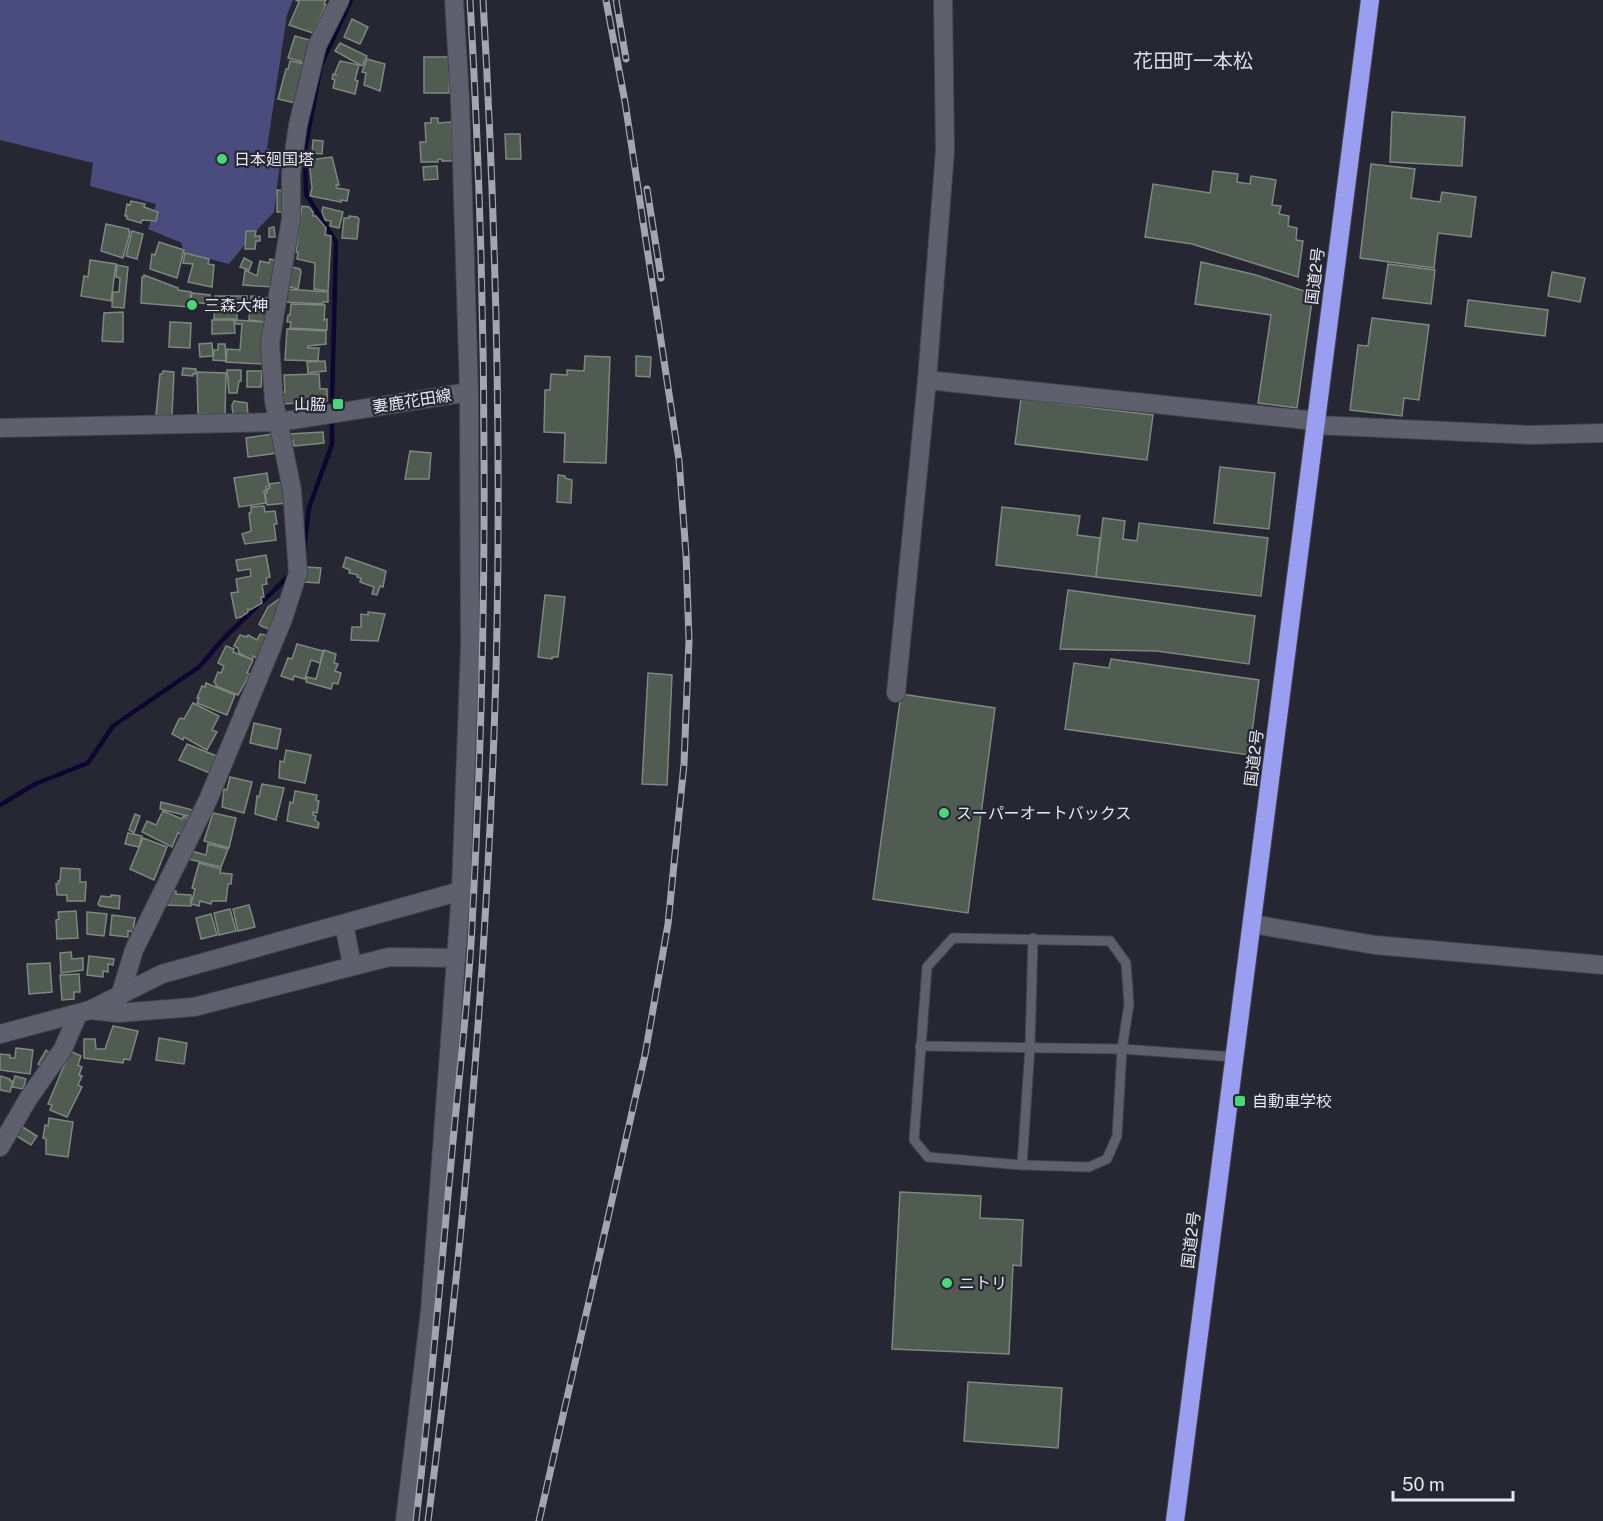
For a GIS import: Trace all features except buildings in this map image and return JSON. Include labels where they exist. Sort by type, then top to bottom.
[{"type":"highway","name":"国道2号","points":[[1174,1521],[1370,0]]},
{"type":"street","points":[[120,996],[134,950],[208,800],[283,619],[298,573],[292,490],[274,402],[270,343],[291,219],[293,164],[298,125],[317,46],[340,0]]},
{"type":"street","name":"妻鹿花田線","points":[[0,428],[279,422],[469,392],[460,99],[454,0]]},
{"type":"street","points":[[896,693],[927,380],[945,151],[943,0]]},
{"type":"street","points":[[927,380],[1316,423],[1530,435],[1603,433]]},
{"type":"street","points":[[405,1521],[430,1311],[461,891],[470,647],[469,392]]},
{"type":"street","points":[[0,1034],[84,1012],[162,974],[461,891]]},
{"type":"street","points":[[344,924],[352,965]]},
{"type":"street","points":[[1252,924],[1375,945],[1603,965]]},
{"type":"street","points":[[84,1012],[118,1013],[194,1007],[389,957],[456,958]]},
{"type":"street","points":[[0,1148],[28,1099],[63,1049],[84,1012]]},
{"type":"lane","points":[[953,938],[1110,940],[1126,963],[1129,1004],[1122,1049],[1117,1136],[1107,1159],[1089,1167],[1022,1165],[928,1157],[914,1140],[920,1046],[927,967],[953,938]]},
{"type":"lane","points":[[1022,1165],[1033,938]]},
{"type":"lane","points":[[920,1046],[1122,1049],[1234,1057]]},
{"type":"shaded area","points":[[0,0],[293,0],[287,15],[267,148],[281,154],[274,212],[229,264],[183,252],[182,243],[148,229],[156,204],[90,186],[93,163],[0,140]]},
{"type":"waterway","points":[[332,403],[336,242],[306,194],[305,150],[321,65],[351,0]]},
{"type":"waterway","points":[[304,549],[309,508],[332,444],[332,424]]},
{"type":"waterway","points":[[0,805],[35,784],[88,763],[113,726],[199,667],[225,637],[290,575]]},
{"type":"railway","points":[[416,1521],[468,985],[478,810],[484,579],[483,347],[470,0]]},
{"type":"railway","points":[[428,1521],[451,1325],[470,1129],[490,834],[494,735],[498,551],[497,368],[492,184],[483,0]]},
{"type":"railway","points":[[539,1521],[645,1055],[668,924],[684,764],[689,640],[679,460],[625,102],[606,0]]},
{"type":"railway","points":[[616,0],[626,59]]},
{"type":"railway","points":[[647,189],[661,278]]},
{"type":"place","name":"日本廻国塔","points":[[222,159]]},
{"type":"place","name":"三森大神","points":[[192,305]]},
{"type":"place","name":"山脇","points":[[338,404]]},
{"type":"place","name":"スーパーオートバックス","points":[[944,813]]},
{"type":"place","name":"自動車学校","points":[[1240,1101]]},
{"type":"place","name":"ニトリ","points":[[947,1283]]},
{"type":"district","name":"花田町一本松","points":[[1193,61]]}]
